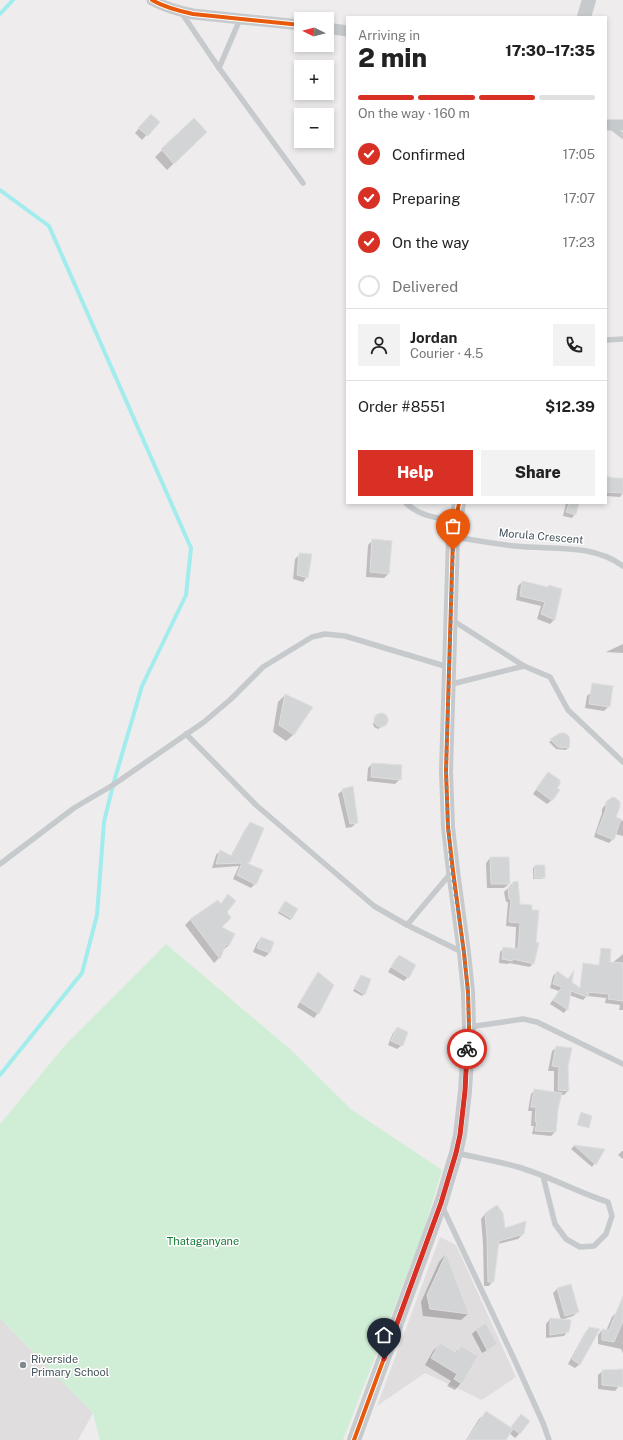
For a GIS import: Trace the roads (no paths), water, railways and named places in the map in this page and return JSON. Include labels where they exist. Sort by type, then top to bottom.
[{"type":"street","points":[[152,0],[158,4],[180,12],[294,24]]},
{"type":"street","points":[[584,16],[589,0]]},
{"type":"street","points":[[334,29],[346,31]]},
{"type":"street","points":[[608,125],[623,125]]},
{"type":"street","points":[[354,1440],[441,1203],[460,1135],[465,1091],[469,1027],[464,953],[452,871],[448,826],[446,771],[453,537],[459,504]]},
{"type":"lane","points":[[180,12],[303,183]]},
{"type":"lane","points":[[219,68],[240,19]]},
{"type":"lane","points":[[608,125],[623,136]]},
{"type":"lane","points":[[607,340],[623,339]]},
{"type":"lane","points":[[407,504],[413,510],[434,517],[455,521]]},
{"type":"lane","name":"Morula Crescent","points":[[453,537],[516,546],[587,550],[615,560],[623,566]]},
{"type":"lane","points":[[450,619],[524,666],[550,677],[568,710],[623,762]]},
{"type":"lane","points":[[0,864],[74,808],[113,785],[204,722],[226,704],[263,667],[312,637],[325,634],[345,636],[449,667]]},
{"type":"lane","points":[[448,685],[524,666]]},
{"type":"lane","points":[[186,734],[256,805],[374,906],[407,925],[464,953]]},
{"type":"lane","points":[[407,925],[452,871]]},
{"type":"lane","points":[[469,1027],[523,1019],[537,1022],[623,1064]]},
{"type":"lane","points":[[456,1153],[518,1167],[543,1176],[587,1196],[608,1202],[612,1216],[606,1234],[594,1246],[580,1247],[566,1239],[558,1229],[555,1224],[543,1176]]},
{"type":"lane","points":[[441,1203],[512,1354],[543,1423],[549,1440]]},
{"type":"waterway","points":[[0,14],[13,0]]},
{"type":"waterway","points":[[0,190],[49,226],[191,548],[186,595],[142,686],[113,785],[104,822],[97,915],[82,973],[0,1075]]},
{"type":"place","name":"Riverside Primary School","points":[[23,1365]]},
{"type":"park label","name":"Thataganyane","points":[[203,1241]]}]
